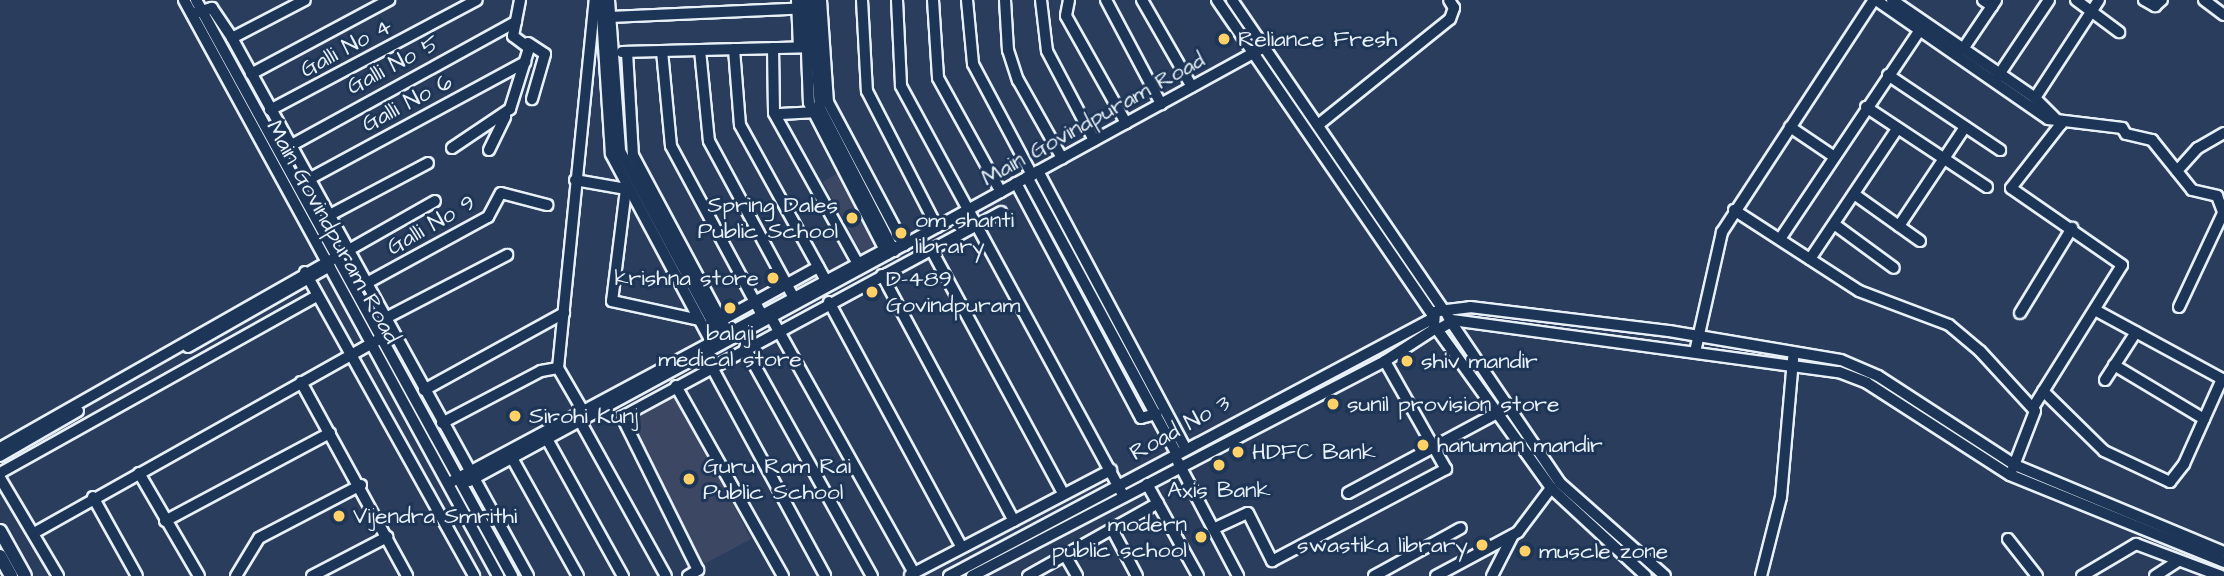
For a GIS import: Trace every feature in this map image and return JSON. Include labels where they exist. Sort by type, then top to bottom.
[{"type":"main road","points":[[0,531],[25,576]]},
{"type":"main road","points":[[1,561],[11,576]]},
{"type":"street","name":"Main Govindpuram Road","points":[[184,0],[196,8],[336,258],[377,340],[456,484],[512,576]]},
{"type":"street","points":[[232,38],[305,0]]},
{"type":"street","points":[[251,74],[389,0]]},
{"type":"street","name":"Galli No 4","points":[[270,110],[477,0]]},
{"type":"street","points":[[520,0],[514,39],[528,43],[545,54],[532,99]]},
{"type":"street","points":[[595,0],[558,368],[666,576]]},
{"type":"street","points":[[601,0],[624,162],[720,341]]},
{"type":"street","points":[[609,0],[607,53],[611,154],[626,189],[699,320],[720,341]]},
{"type":"street","points":[[821,0],[828,102],[904,244]]},
{"type":"street","points":[[862,0],[867,91],[937,227]]},
{"type":"street","points":[[897,0],[901,86],[1124,496]]},
{"type":"street","points":[[933,0],[938,78],[1001,192]]},
{"type":"street","points":[[967,0],[973,64],[1032,174],[1087,288],[1178,451]]},
{"type":"street","points":[[1006,0],[1008,50],[1018,80],[1062,158]]},
{"type":"street","points":[[1041,0],[1047,51],[1094,141]]},
{"type":"street","points":[[1069,0],[1066,16],[1126,123]]},
{"type":"street","points":[[1107,0],[1161,104]]},
{"type":"street","points":[[1142,0],[1192,87]]},
{"type":"street","points":[[1217,0],[1252,54],[1567,490],[1665,576]]},
{"type":"street","points":[[1232,0],[1318,125],[1442,319],[1498,414],[1551,488],[1646,576]]},
{"type":"street","points":[[1318,125],[1450,19],[1454,8],[1449,0]]},
{"type":"street","points":[[1695,352],[1716,248],[1734,209],[1875,0],[1919,32],[2035,98],[2061,124]]},
{"type":"street","points":[[1892,0],[1963,49],[1997,78],[2061,124],[2122,128],[2126,135],[2152,140],[2192,190],[2217,196],[2224,211],[2179,307]]},
{"type":"street","points":[[1997,78],[2049,0]]},
{"type":"street","points":[[2076,0],[2119,32]]},
{"type":"street","points":[[2035,98],[2099,0]]},
{"type":"street","points":[[2144,0],[2155,6],[2162,0]]},
{"type":"street","points":[[2204,0],[2224,15]]},
{"type":"street","points":[[1963,49],[1990,2]]},
{"type":"street","points":[[610,17],[803,3]]},
{"type":"street","points":[[803,3],[803,47],[813,112],[890,252]]},
{"type":"street","points":[[803,3],[818,100],[890,252]]},
{"type":"street","points":[[196,8],[215,10],[232,38],[328,216],[336,258],[365,284],[528,576]]},
{"type":"street","name":"Galli No 5","points":[[290,146],[516,22]]},
{"type":"street","points":[[1780,239],[1833,156],[1919,32]]},
{"type":"street","points":[[489,150],[507,114],[525,62],[528,43]]},
{"type":"street","points":[[589,53],[803,47]]},
{"type":"street","points":[[773,48],[774,113],[858,264]]},
{"type":"street","name":"Main Govindpuram Road","points":[[456,484],[937,227],[1263,48]]},
{"type":"street","points":[[734,49],[740,125],[826,281]]},
{"type":"street","points":[[700,50],[709,141],[794,298]]},
{"type":"street","points":[[662,51],[669,139],[754,302],[779,331],[911,574],[1111,470]]},
{"type":"street","points":[[627,52],[633,155],[722,320],[720,341]]},
{"type":"street","name":"Galli No 6","points":[[309,179],[525,62]]},
{"type":"street","points":[[1888,75],[2000,150]]},
{"type":"street","points":[[1866,107],[1987,187]]},
{"type":"street","points":[[780,114],[813,112]]},
{"type":"street","points":[[452,148],[507,114]]},
{"type":"street","points":[[2010,475],[2035,416],[2034,406],[2122,262],[2011,188],[2061,124]]},
{"type":"street","points":[[1790,127],[1833,156]]},
{"type":"street","points":[[1899,226],[1965,127]]},
{"type":"street","points":[[1810,259],[1897,129]]},
{"type":"street","points":[[2178,171],[2198,148],[2224,133]]},
{"type":"street","points":[[328,216],[428,163]]},
{"type":"street","points":[[1032,174],[1072,234],[1178,451],[1180,467],[1238,576]]},
{"type":"street","points":[[575,180],[626,189]]},
{"type":"street","points":[[1016,183],[1141,418],[1156,414]]},
{"type":"street","points":[[626,189],[612,301],[699,320]]},
{"type":"street","name":"Galli No 9","points":[[365,284],[488,218],[501,193],[547,205]]},
{"type":"street","points":[[1854,194],[1920,241]]},
{"type":"street","points":[[0,448],[435,201]]},
{"type":"street","points":[[1734,209],[1869,296],[1954,328],[2034,406]]},
{"type":"street","points":[[688,576],[700,573],[622,419],[676,386],[829,302],[1001,212]]},
{"type":"street","points":[[1834,223],[1894,268]]},
{"type":"street","points":[[2020,313],[2071,229]]},
{"type":"street","points":[[1062,240],[1072,234]]},
{"type":"street","points":[[930,250],[1063,493]]},
{"type":"street","name":"Main Govindpuram Road","points":[[767,317],[794,298],[858,264],[890,252]]},
{"type":"street","points":[[384,319],[507,254]]},
{"type":"street","points":[[722,320],[818,267]]},
{"type":"street","points":[[306,274],[474,576]]},
{"type":"street","points":[[0,456],[306,274]]},
{"type":"street","points":[[882,275],[1014,521]]},
{"type":"street","points":[[1075,295],[1087,288]]},
{"type":"street","points":[[58,576],[0,476],[318,295]]},
{"type":"street","points":[[829,302],[961,546]]},
{"type":"street","points":[[1442,319],[1470,307],[1794,350],[1878,376],[2015,465],[2224,552]]},
{"type":"street","points":[[2043,391],[2105,452],[2170,482],[2177,478],[2223,379],[2095,310]]},
{"type":"street","points":[[424,390],[564,313]]},
{"type":"street","points":[[1442,319],[1820,366],[1867,383],[2010,475],[2224,562]]},
{"type":"street","name":"Road No 3","points":[[972,576],[1385,361],[1442,319]]},
{"type":"street","name":"Road No 3","points":[[949,576],[1178,451],[1442,319]]},
{"type":"street","points":[[2105,380],[2136,332]]},
{"type":"street","points":[[34,533],[93,497],[377,340]]},
{"type":"street","points":[[745,348],[872,576]]},
{"type":"street","points":[[1761,576],[1781,497],[1794,350]]},
{"type":"street","points":[[703,351],[825,576]]},
{"type":"street","points":[[1213,530],[1248,513],[1272,561],[1446,470],[1385,361]]},
{"type":"street","points":[[2114,365],[2204,419]]},
{"type":"street","points":[[442,423],[541,371],[558,368]]},
{"type":"street","points":[[301,382],[361,485],[407,576]]},
{"type":"street","points":[[676,386],[783,576]]},
{"type":"street","points":[[1348,494],[1498,414],[1507,405]]},
{"type":"street","name":"Main Govindpuram Road","points":[[473,475],[547,439],[581,416]]},
{"type":"street","points":[[165,521],[330,433]]},
{"type":"street","points":[[547,439],[623,576]]},
{"type":"street","points":[[512,458],[578,576]]},
{"type":"street","points":[[139,473],[199,576]]},
{"type":"street","name":"Main Govindpuram Road","points":[[456,484],[498,576]]},
{"type":"street","points":[[1147,484],[1198,576]]},
{"type":"street","points":[[236,576],[259,538],[361,485]]},
{"type":"street","points":[[1492,576],[1513,535],[1551,488]]},
{"type":"street","points":[[93,497],[137,576]]},
{"type":"street","points":[[1028,576],[1158,503]]},
{"type":"street","points":[[1374,576],[1461,527]]},
{"type":"street","points":[[1112,529],[1138,576]]},
{"type":"street","points":[[1436,576],[1513,535]]},
{"type":"street","points":[[312,576],[387,537]]},
{"type":"street","points":[[2008,539],[2037,576]]},
{"type":"street","points":[[2082,576],[2133,544],[2221,576]]},
{"type":"street","points":[[1065,555],[1077,576]]},
{"type":"street","points":[[2154,576],[2178,561]]},
{"type":"shaded area","name":"Spring Dales Public School","points":[[838,173],[876,243],[862,254],[823,182]]},
{"type":"shaded area","name":"Guru Ram Rai Public School","points":[[675,391],[751,539],[704,564],[625,418]]},
{"type":"place","name":"Reliance Fresh","points":[[1224,39]]},
{"type":"place","name":"Spring Dales Public School","points":[[852,218]]},
{"type":"place","name":"om shanti library","points":[[901,233]]},
{"type":"place","name":"krishna store","points":[[773,278]]},
{"type":"place","name":"D-489 Govindpuram","points":[[872,292]]},
{"type":"place","name":"balaji medical store","points":[[730,308]]},
{"type":"place","name":"shiv mandir","points":[[1407,361]]},
{"type":"place","name":"sunil provision store","points":[[1333,404]]},
{"type":"place","name":"Sirohi Kunj","points":[[515,416]]},
{"type":"place","name":"hanuman mandir","points":[[1423,445]]},
{"type":"place","name":"HDFC Bank","points":[[1238,452]]},
{"type":"place","name":"Axis Bank","points":[[1219,465]]},
{"type":"place","name":"Guru Ram Rai Public School","points":[[689,479]]},
{"type":"place","name":"Vijendra Smrithi","points":[[339,516]]},
{"type":"place","name":"modern public school","points":[[1201,537]]},
{"type":"place","name":"swastika library","points":[[1482,545]]},
{"type":"place","name":"muscle zone","points":[[1525,551]]}]
